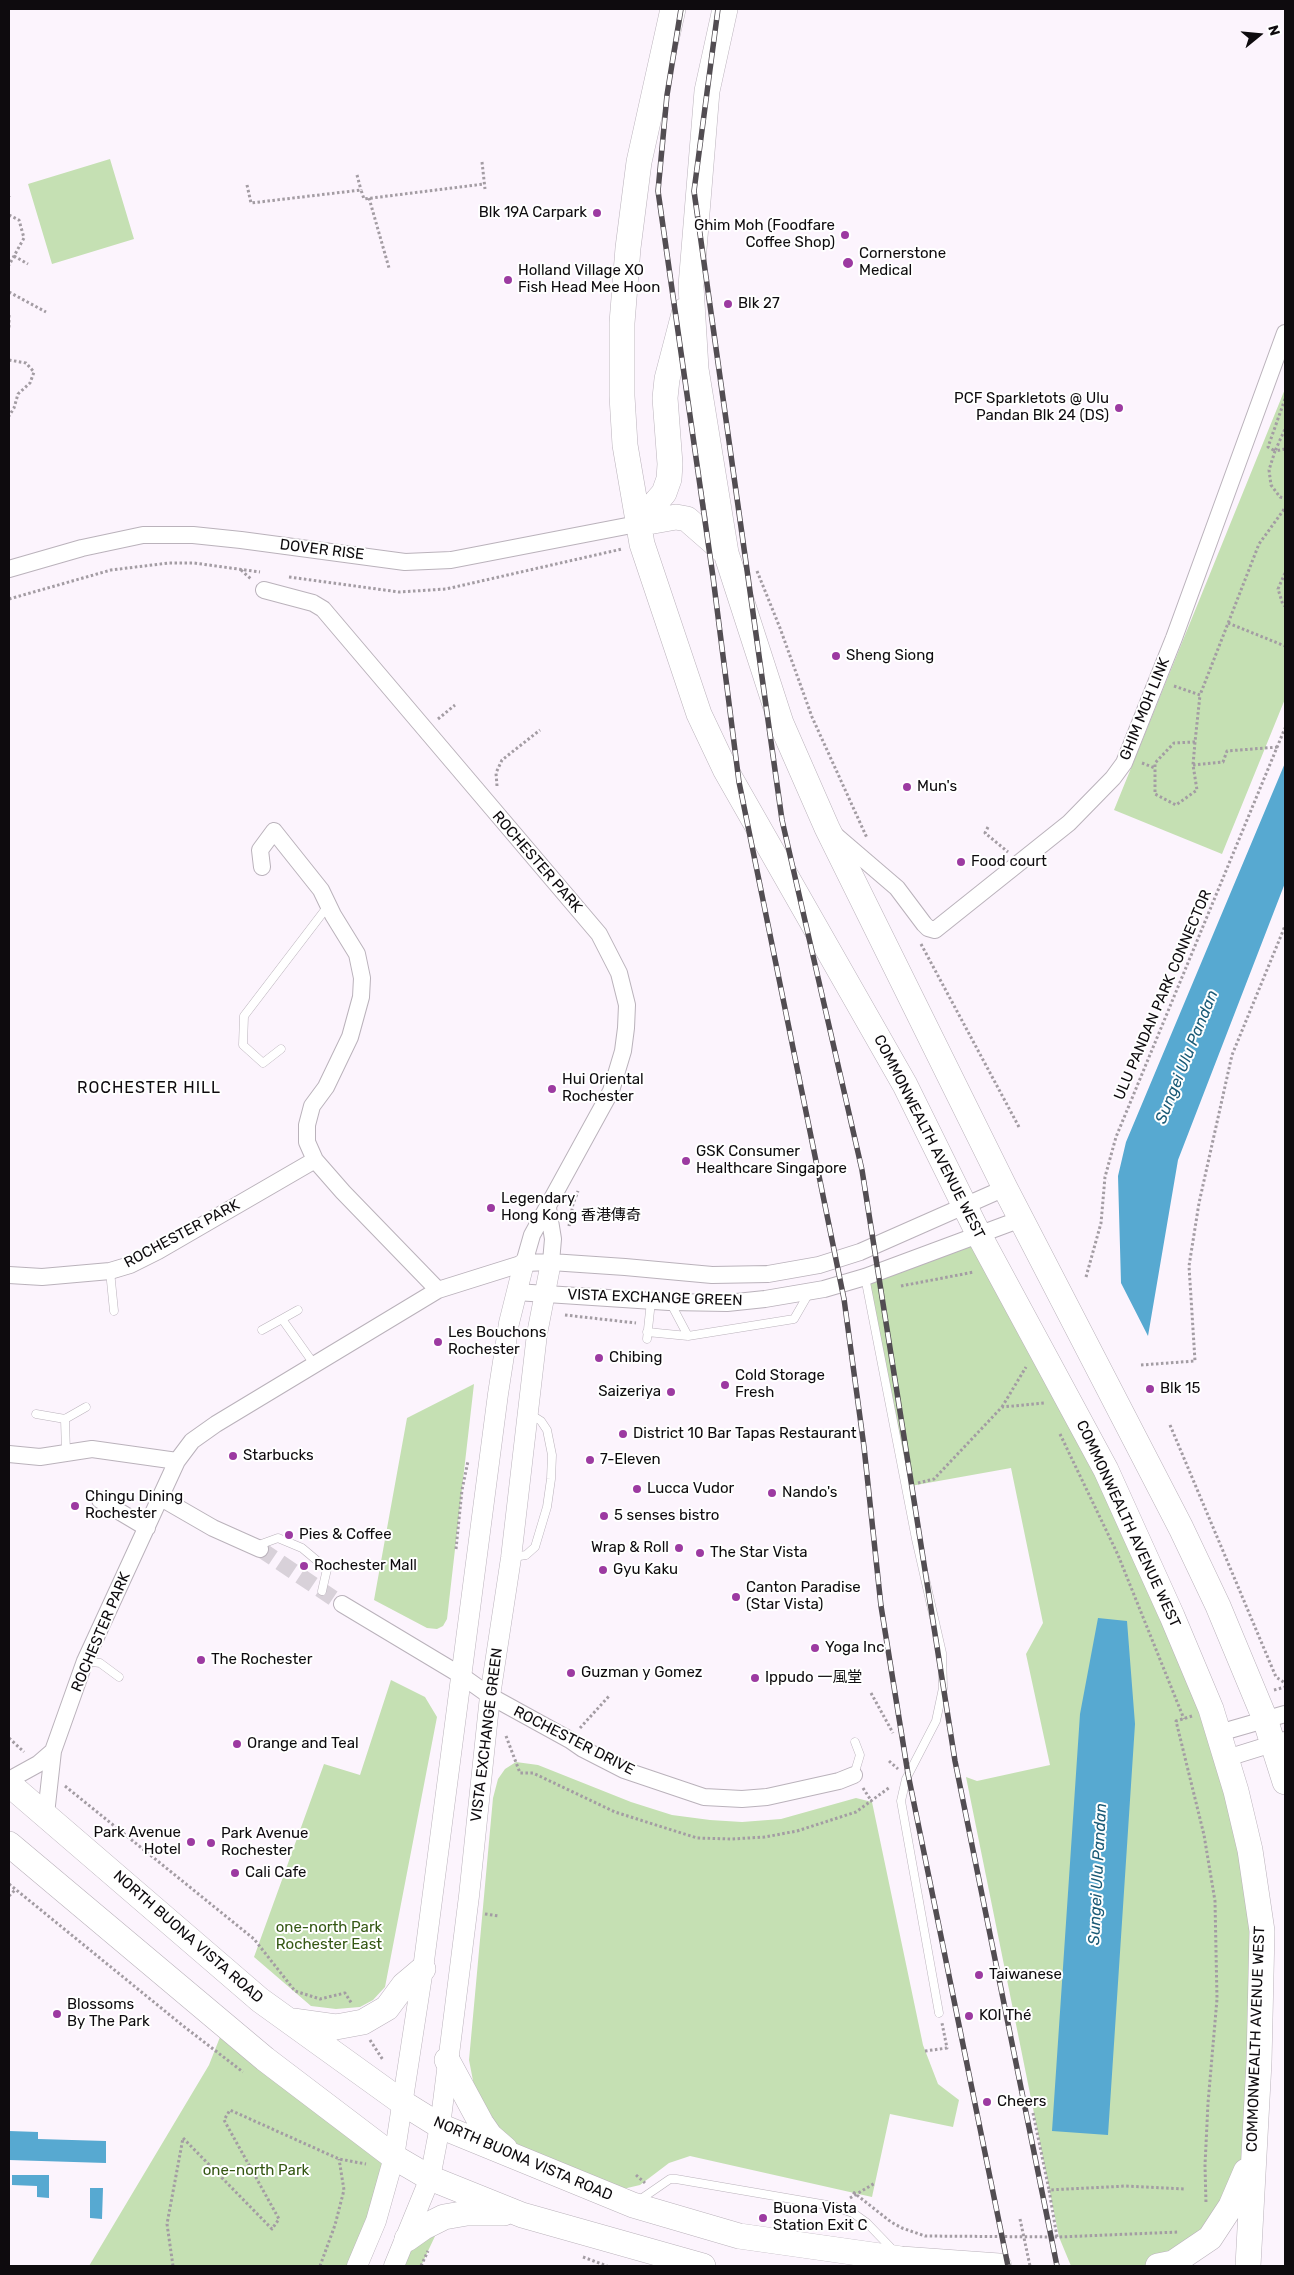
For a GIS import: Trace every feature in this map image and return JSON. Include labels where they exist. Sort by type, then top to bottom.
[{"type":"main road","name":"COMMONWEALTH AVENUE WEST","points":[[673,9],[639,162],[628,248],[622,323],[622,396],[625,445],[637,524],[699,714],[725,769],[905,1085],[979,1235],[1106,1470],[1172,1616],[1219,1734],[1227,1758],[1250,1850],[1262,1931],[1248,2266]]},
{"type":"main road","points":[[725,9],[707,91],[691,286],[696,369],[726,553],[781,723],[827,828],[1005,1188],[1181,1528],[1218,1606],[1275,1717],[1285,1782]]},
{"type":"main road","points":[[637,524],[664,494],[669,479],[670,464],[665,398],[667,379],[691,286]]},
{"type":"main road","points":[[637,524],[676,516],[687,519],[726,553]]},
{"type":"main road","name":"NORTH BUONA VISTA ROAD","points":[[9,1784],[260,2000],[402,2103],[440,2126],[633,2205],[739,2236],[901,2259],[998,2266]]},
{"type":"main road","points":[[9,1844],[265,2059],[382,2161],[522,2215],[703,2266]]},
{"type":"main road","points":[[286,2019],[336,2027],[363,2022],[387,2008],[404,1985],[423,1969]]},
{"type":"main road","points":[[448,2060],[481,2123],[490,2136],[515,2158]]},
{"type":"main road","points":[[1158,2266],[1173,2263],[1210,2238],[1231,2206],[1252,2157]]},
{"type":"main road","points":[[407,2239],[433,2221],[454,2214],[483,2212],[522,2215]]},
{"type":"street","name":"GHIM MOH LINK","points":[[827,828],[897,888],[924,924],[932,930],[940,926],[1026,855],[1069,823],[1114,778],[1124,763],[1194,584],[1285,333]]},
{"type":"street","name":"DOVER RISE","points":[[9,569],[82,548],[143,535],[193,535],[232,539],[406,562],[451,560],[637,524]]},
{"type":"street","name":"ROCHESTER PARK","points":[[46,1814],[53,1751],[86,1661],[177,1461],[192,1441],[216,1424],[438,1290],[524,1263],[532,1236],[611,1092],[623,1051],[626,1005],[618,973],[599,934],[324,609],[313,603],[264,590]]},
{"type":"street","points":[[262,867],[260,850],[274,831],[321,890],[328,906],[357,954],[362,978],[360,997],[350,1037],[326,1087],[312,1106],[306,1125],[307,1142],[316,1160],[343,1192],[438,1290]]},
{"type":"street","name":"ROCHESTER PARK","points":[[9,1274],[42,1277],[110,1271],[130,1265],[158,1251],[316,1160]]},
{"type":"street","name":"VISTA EXCHANGE GREEN","points":[[524,1263],[551,1262],[712,1275],[768,1274],[819,1265],[860,1252],[1005,1188]]},
{"type":"street","points":[[548,1208],[553,1239],[551,1262]]},
{"type":"street","name":"VISTA EXCHANGE GREEN","points":[[516,1292],[727,1304],[810,1291],[865,1277],[1021,1219]]},
{"type":"street","name":"VISTA EXCHANGE GREEN","points":[[394,2266],[407,2239],[430,2178],[440,2126],[469,1896],[490,1696],[511,1558],[537,1334],[551,1262]]},
{"type":"street","points":[[358,2266],[376,2221],[382,2161],[402,2103],[423,1969],[462,1676],[471,1588],[498,1394],[516,1292],[524,1263]]},
{"type":"street","points":[[9,1454],[40,1456],[92,1449],[177,1461]]},
{"type":"street","points":[[161,1498],[213,1528],[257,1548]]},
{"type":"street","points":[[100,1500],[147,1528]]},
{"type":"street","name":"ROCHESTER DRIVE","points":[[342,1604],[462,1676],[490,1696],[583,1749],[624,1770],[704,1797],[742,1799],[767,1797],[839,1781],[854,1774]]},
{"type":"street","points":[[1219,1734],[1275,1717]]},
{"type":"street","points":[[1227,1758],[1280,1742]]},
{"type":"street","points":[[9,1780],[38,1764],[53,1751]]},
{"type":"lane","points":[[281,1049],[263,1063],[243,1045],[244,1016],[328,906]]},
{"type":"lane","points":[[110,1271],[114,1311]]},
{"type":"lane","points":[[865,1277],[906,1487],[942,1654],[943,1688],[936,1721],[906,1779],[902,1789],[901,1801],[939,2013]]},
{"type":"lane","points":[[652,1301],[647,1335],[688,1336],[794,1319],[810,1291]]},
{"type":"lane","points":[[669,1302],[688,1336]]},
{"type":"lane","points":[[262,1330],[298,1310]]},
{"type":"lane","points":[[282,1319],[314,1364]]},
{"type":"lane","points":[[36,1414],[65,1418],[86,1407]]},
{"type":"lane","points":[[511,1558],[526,1555],[535,1547],[547,1507],[551,1479],[552,1455],[547,1430],[541,1421],[527,1412]]},
{"type":"lane","points":[[65,1418],[66,1453]]},
{"type":"lane","points":[[257,1548],[278,1538],[302,1548],[327,1569],[322,1591]]},
{"type":"lane","points":[[86,1661],[100,1663],[119,1677]]},
{"type":"lane","name":"ROCHESTER DRIVE","points":[[854,1774],[860,1755],[855,1742]]},
{"type":"lane","points":[[633,2205],[670,2179],[676,2179],[833,2206],[852,2213],[867,2223],[901,2259]]},
{"type":"path","points":[[482,162],[485,189]]},
{"type":"path","points":[[357,176],[364,199],[484,184]]},
{"type":"path","points":[[247,185],[251,203],[361,190]]},
{"type":"path","points":[[369,198],[389,268]]},
{"type":"path","points":[[9,215],[19,220],[24,238],[9,265]]},
{"type":"path","points":[[14,256],[28,264]]},
{"type":"path","points":[[9,292],[46,312]]},
{"type":"path","points":[[9,315],[9,329]]},
{"type":"path","points":[[9,360],[26,363],[34,372],[30,383],[18,394],[14,408],[9,416]]},
{"type":"path","points":[[1285,399],[1268,447],[1276,451],[1285,449]]},
{"type":"path","points":[[1285,429],[1269,470],[1271,485],[1280,497],[1285,498]]},
{"type":"path","points":[[1195,742],[1174,743],[1155,763],[1156,794],[1176,805],[1197,790],[1192,765],[1195,742],[1200,695],[1259,544],[1285,508]]},
{"type":"path","points":[[286,576],[389,591],[446,589],[626,548]]},
{"type":"path","points":[[9,599],[111,570],[169,563],[194,563],[268,574]]},
{"type":"path","points":[[754,565],[780,628],[812,717],[869,843]]},
{"type":"path","points":[[1285,573],[1278,590],[1285,606]]},
{"type":"path","points":[[1228,622],[1285,646]]},
{"type":"path","points":[[1177,677],[1174,686],[1200,695]]},
{"type":"path","name":"ULU PANDAN PARK CONNECTOR","points":[[1086,1277],[1101,1223],[1105,1177],[1116,1137],[1285,728]]},
{"type":"path","points":[[500,818],[496,773],[498,766],[502,760],[540,730]]},
{"type":"path","points":[[1192,765],[1223,762],[1227,751],[1278,747]]},
{"type":"path","points":[[1141,1365],[1195,1361],[1189,1266],[1200,1203],[1232,1055],[1285,926]]},
{"type":"path","points":[[918,938],[1019,1127]]},
{"type":"path","points":[[901,1286],[978,1271]]},
{"type":"path","points":[[1022,1358],[1030,1373]]},
{"type":"path","points":[[906,1487],[934,1479],[1002,1407],[1026,1367]]},
{"type":"path","points":[[1042,1397],[1049,1412]]},
{"type":"path","points":[[1002,1407],[1045,1404]]},
{"type":"path","points":[[1170,1425],[1276,1677],[1285,1683]]},
{"type":"path","points":[[1058,1430],[1118,1554],[1184,1718]]},
{"type":"path","points":[[871,1693],[893,1733]]},
{"type":"path","points":[[570,1740],[610,1695]]},
{"type":"path","points":[[1198,1714],[1176,1721],[1204,1835],[1215,1901],[1217,1999],[1207,2112],[1206,2207]]},
{"type":"path","points":[[9,1738],[31,1758]]},
{"type":"path","points":[[520,1773],[533,1774],[615,1812],[697,1838],[732,1840],[765,1838],[789,1833],[856,1812],[872,1802]]},
{"type":"path","points":[[64,1784],[254,1939],[295,1991],[320,1999],[346,1993],[363,2022],[376,2052],[385,2062]]},
{"type":"path","points":[[9,1896],[14,1890]]},
{"type":"path","points":[[924,2051],[947,2048],[939,2013]]},
{"type":"path","points":[[172,2265],[167,2224],[182,2138],[272,2230],[279,2220],[224,2120],[230,2110],[339,2159],[382,2161]]},
{"type":"path","points":[[1033,2113],[1057,2237]]},
{"type":"path","points":[[320,2266],[335,2226],[344,2190],[339,2159]]},
{"type":"path","points":[[856,2195],[875,2183]]},
{"type":"path","points":[[1049,2190],[1126,2186],[1185,2189]]},
{"type":"path","points":[[853,2192],[896,2225],[925,2236],[1057,2237],[1202,2231],[1210,2238]]},
{"type":"path","points":[[1020,2219],[1030,2266]]},
{"type":"green space","points":[[110,159],[134,239],[52,264],[28,184]]},
{"type":"green space","points":[[1285,389],[1285,699],[1222,854],[1114,810]]},
{"type":"green space","points":[[979,1235],[1172,1616],[1250,1850],[1256,2107],[1231,2206],[1158,2266],[1071,2266],[1059,2237],[966,1777],[977,1781],[1050,1765],[1026,1654],[1043,1623],[1011,1468],[905,1487],[865,1277]]},
{"type":"green space","points":[[474,1384],[447,1619],[443,1626],[437,1629],[427,1628],[374,1600],[407,1418]]},
{"type":"green space","name":"one-north Park Rochester East","points":[[391,1680],[425,1697],[437,1717],[385,1987],[373,2000],[360,2007],[336,2009],[311,2006],[254,1957],[324,1764],[360,1775]]},
{"type":"green space","points":[[516,1762],[538,1765],[631,1802],[672,1815],[710,1820],[742,1822],[781,1819],[856,1798],[872,1802],[923,2045],[938,2084],[959,2100],[953,2127],[890,2114],[872,2197],[690,2156],[669,2163],[640,2185],[623,2189],[505,2140],[475,2091],[469,2060],[493,1798],[498,1779],[505,1769]]},
{"type":"green space","name":"one-north Park","points":[[222,2032],[394,2157],[357,2266],[89,2266],[209,2065]]},
{"type":"green space","points":[[444,2217],[421,2266],[394,2266]]},
{"type":"water","name":"Sungei Ulu Pandan","points":[[1285,763],[1285,883],[1178,1160],[1148,1336],[1121,1283],[1118,1176],[1126,1142]]},
{"type":"water","name":"Sungei Ulu Pandan","points":[[1098,1618],[1127,1621],[1135,1724],[1108,2135],[1052,2131],[1080,1714]]},
{"type":"water","points":[[9,2131],[38,2132],[38,2139],[106,2141],[106,2163],[9,2160]]},
{"type":"water","points":[[12,2175],[49,2175],[49,2198],[37,2197],[37,2186],[12,2185]]},
{"type":"water","points":[[90,2188],[103,2188],[102,2219],[90,2218]]},
{"type":"tunnel","points":[[260,1549],[342,1604]]},
{"type":"railway","points":[[681,9],[667,95],[658,191],[713,577],[739,782],[844,1299],[864,1447],[881,1606],[908,1774],[1008,2266]]},
{"type":"railway","points":[[718,9],[694,191],[782,820],[862,1170],[955,1761],[1057,2266]]},
{"type":"place","name":"Blk 19A Carpark","points":[[597,213]]},
{"type":"place","name":"Ghim Moh (Foodfare Coffee Shop)","points":[[845,235]]},
{"type":"place","name":"Cornerstone Medical","points":[[848,263]]},
{"type":"place","name":"Holland Village XO Fish Head Mee Hoon","points":[[508,280]]},
{"type":"place","name":"Blk 27","points":[[728,304]]},
{"type":"place","name":"PCF Sparkletots @ Ulu Pandan Blk 24 (DS)","points":[[1119,408]]},
{"type":"place","name":"Sheng Siong","points":[[836,656]]},
{"type":"place","name":"Mun's","points":[[907,787]]},
{"type":"place","name":"Food court","points":[[961,862]]},
{"type":"place","name":"Hui Oriental Rochester","points":[[552,1089]]},
{"type":"place","name":"GSK Consumer Healthcare Singapore","points":[[686,1161]]},
{"type":"place","name":"Legendary Hong Kong 香港傳奇","points":[[491,1208]]},
{"type":"place","name":"Les Bouchons Rochester","points":[[438,1342]]},
{"type":"place","name":"Chibing","points":[[599,1358]]},
{"type":"place","name":"Cold Storage Fresh","points":[[725,1385]]},
{"type":"place","name":"Blk 15","points":[[1150,1389]]},
{"type":"place","name":"Saizeriya","points":[[671,1392]]},
{"type":"place","name":"District 10 Bar Tapas Restaurant","points":[[623,1434]]},
{"type":"place","name":"Starbucks","points":[[233,1456]]},
{"type":"place","name":"7-Eleven","points":[[590,1460]]},
{"type":"place","name":"Lucca Vudor","points":[[637,1489]]},
{"type":"place","name":"Nando's","points":[[772,1493]]},
{"type":"place","name":"Chingu Dining Rochester","points":[[75,1506]]},
{"type":"place","name":"5 senses bistro","points":[[604,1516]]},
{"type":"place","name":"Pies & Coffee","points":[[289,1535]]},
{"type":"place","name":"Wrap & Roll","points":[[679,1548]]},
{"type":"place","name":"The Star Vista","points":[[700,1553]]},
{"type":"place","name":"Rochester Mall","points":[[304,1566]]},
{"type":"place","name":"Gyu Kaku","points":[[603,1570]]},
{"type":"place","name":"Canton Paradise (Star Vista)","points":[[736,1597]]},
{"type":"place","name":"Yoga Inc","points":[[815,1648]]},
{"type":"place","name":"The Rochester","points":[[201,1660]]},
{"type":"place","name":"Guzman y Gomez","points":[[571,1673]]},
{"type":"place","name":"Ippudo 一風堂","points":[[755,1678]]},
{"type":"place","name":"Orange and Teal","points":[[237,1744]]},
{"type":"place","name":"Park Avenue Hotel","points":[[191,1842]]},
{"type":"place","name":"Park Avenue Rochester","points":[[211,1843]]},
{"type":"place","name":"Cali Cafe","points":[[235,1873]]},
{"type":"place","name":"Taiwanese","points":[[979,1975]]},
{"type":"place","name":"Blossoms By The Park","points":[[57,2014]]},
{"type":"place","name":"KOI Thé","points":[[969,2016]]},
{"type":"place","name":"Cheers","points":[[987,2102]]},
{"type":"place","name":"Buona Vista Station Exit C","points":[[763,2218]]},
{"type":"district","name":"ROCHESTER HILL","points":[[149,1088]]}]
